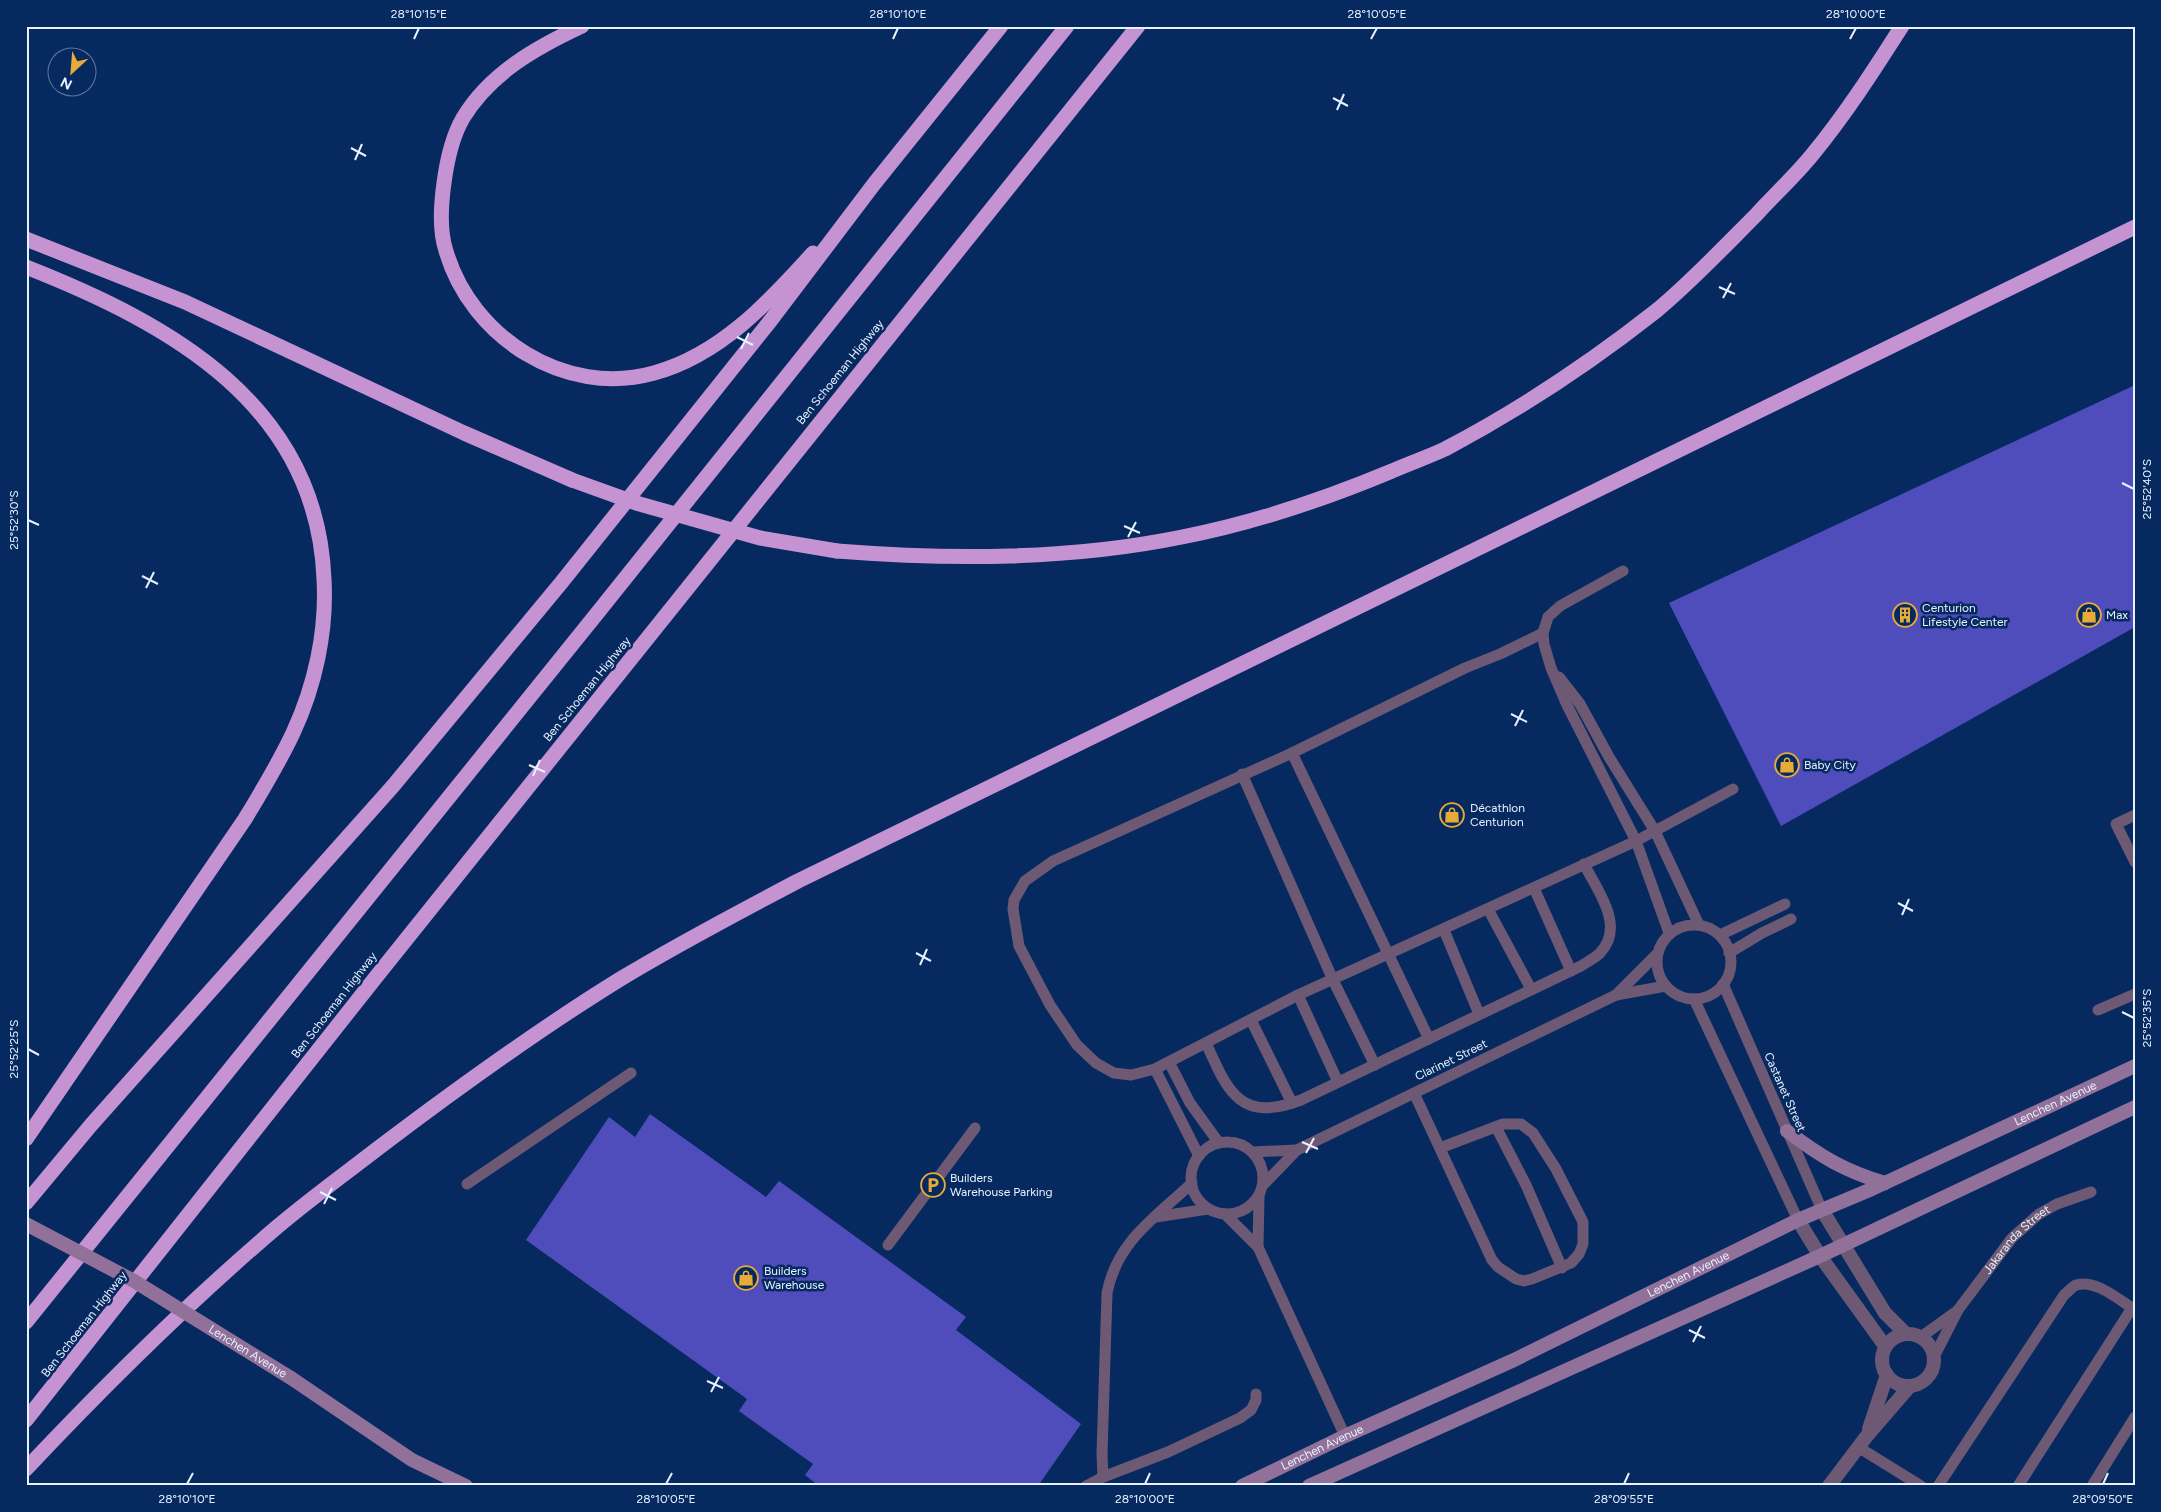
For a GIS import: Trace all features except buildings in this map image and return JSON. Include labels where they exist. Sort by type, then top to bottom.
[{"type":"highway","points":[[582,26],[547,43],[499,75],[478,97],[463,118],[453,139],[446,165],[442,196],[442,226],[445,250],[456,278],[472,307],[490,327],[539,361],[565,372],[594,378],[627,377],[654,373],[694,357],[728,336],[763,306],[874,184]]},
{"type":"highway","points":[[26,1203],[91,1124],[393,786],[561,583],[815,264],[874,184],[1001,26]]},
{"type":"highway","points":[[26,1322],[674,518],[1067,26]]},
{"type":"highway","name":"Ben Schoeman Highway","points":[[26,1420],[382,969],[1138,26]]},
{"type":"highway","points":[[26,239],[185,302],[464,433],[572,480],[636,503],[751,536],[837,551],[910,557],[982,558],[1086,551],[1182,537],[1280,512],[1366,482],[1443,450],[1584,365],[1658,309],[1737,234],[1811,157],[1858,94],[1902,26]]},
{"type":"highway","points":[[26,1469],[81,1410],[162,1330],[278,1226],[437,1104],[622,978],[720,922],[798,881],[2135,227]]},
{"type":"highway","points":[[26,267],[107,301],[160,330],[197,354],[229,380],[263,416],[285,446],[303,479],[316,516],[323,554],[325,600],[322,637],[311,684],[293,733],[266,783],[245,819],[26,1138]]},
{"type":"main road","name":"Lenchen Avenue","points":[[1242,1486],[1345,1436],[1514,1360],[1798,1220],[1885,1183],[2135,1066]]},
{"type":"main road","points":[[1309,1486],[1820,1256],[2135,1107]]},
{"type":"main road","points":[[1787,1131],[1843,1169],[1885,1183]]},
{"type":"main road","name":"Lenchen Avenue","points":[[26,1224],[134,1281],[292,1378],[412,1460],[466,1486]]},
{"type":"main road","points":[[412,1460],[450,1486]]},
{"type":"street","points":[[1822,1210],[1885,1313],[1904,1333]]},
{"type":"street","points":[[1798,1220],[1820,1256],[1885,1346],[1897,1335],[1904,1333],[1921,1337],[1930,1346],[1934,1357]]},
{"type":"street","name":"Jakaranda Street","points":[[1862,1442],[1886,1375],[1881,1361],[1885,1346]]},
{"type":"street","name":"Jakaranda Street","points":[[1829,1486],[1862,1442],[1910,1386],[1920,1383],[1928,1376],[1933,1367],[1934,1357]]},
{"type":"street","points":[[1886,1375],[1893,1381],[1910,1386]]},
{"type":"lane","points":[[1624,571],[1560,606],[1548,617],[1543,633],[1544,644],[1566,705],[1636,841],[1669,934]]},
{"type":"lane","points":[[1543,633],[1500,654],[1465,668],[1292,753],[1053,860],[1024,881],[1014,900],[1013,910],[1019,946],[1050,1005],[1077,1046],[1096,1063],[1114,1073],[1131,1075],[1155,1069],[1298,995],[1636,841],[1733,789]]},
{"type":"lane","points":[[1552,668],[1580,704],[1609,757],[1655,831],[1700,926]]},
{"type":"lane","points":[[1292,753],[1429,1038]]},
{"type":"lane","points":[[1242,774],[1333,980],[1375,1065]]},
{"type":"lane","points":[[2134,859],[2116,824],[2135,815]]},
{"type":"lane","points":[[1206,1043],[1224,1083],[1233,1095],[1247,1103],[1266,1108],[1279,1108],[1292,1103],[1375,1065],[1571,971],[1600,952],[1608,940],[1611,926],[1609,913],[1584,864]]},
{"type":"lane","points":[[1534,888],[1571,971]]},
{"type":"lane","points":[[1720,935],[1784,904]]},
{"type":"lane","points":[[1488,909],[1531,990]]},
{"type":"lane","points":[[1729,953],[1762,933],[1791,920]]},
{"type":"lane","points":[[1693,924],[1708,927],[1720,935],[1728,947],[1731,960],[1729,973],[1723,984],[1710,995],[1694,998],[1684,997],[1666,986],[1660,978],[1657,954],[1661,943],[1669,934],[1679,927],[1693,924]]},
{"type":"lane","points":[[1444,930],[1480,1014]]},
{"type":"lane","name":"Clarinet Street","points":[[1616,995],[1657,954]]},
{"type":"lane","name":"Castanet Street","points":[[1723,984],[1822,1210]]},
{"type":"lane","name":"Clarinet Street","points":[[1225,1214],[1242,1212],[1252,1205],[1261,1190],[1298,1150],[1616,995],[1666,986]]},
{"type":"lane","points":[[2098,1010],[2135,994]]},
{"type":"lane","points":[[1298,995],[1338,1082]]},
{"type":"lane","points":[[1694,998],[1798,1220]]},
{"type":"lane","points":[[1250,1020],[1292,1103]]},
{"type":"lane","points":[[1169,1062],[1190,1103],[1219,1143],[1208,1148],[1199,1156],[1193,1166],[1192,1183],[1199,1201],[1208,1209]]},
{"type":"lane","points":[[1155,1069],[1199,1156]]},
{"type":"lane","points":[[467,1184],[631,1073]]},
{"type":"lane","points":[[1414,1093],[1479,1234],[1498,1267],[1516,1278],[1532,1280],[1562,1268],[1571,1263],[1579,1254],[1584,1235],[1582,1222],[1556,1169],[1533,1133],[1526,1127],[1513,1123],[1496,1127],[1440,1148]]},
{"type":"lane","points":[[1496,1127],[1526,1185],[1562,1268]]},
{"type":"lane","points":[[888,1245],[974,1128]]},
{"type":"lane","name":"Clarinet Street","points":[[1219,1143],[1237,1144],[1252,1152],[1298,1150]]},
{"type":"lane","points":[[1252,1152],[1260,1162],[1263,1173],[1258,1247]]},
{"type":"lane","points":[[1103,1477],[1102,1417],[1107,1293],[1110,1279],[1128,1243],[1192,1183]]},
{"type":"lane","name":"Jakaranda Street","points":[[1934,1357],[1958,1310],[2012,1238],[2028,1222],[2048,1208],[2091,1192]]},
{"type":"lane","points":[[1156,1217],[1208,1209],[1225,1214],[1258,1247],[1345,1436]]},
{"type":"lane","points":[[1938,1486],[2064,1295],[2075,1285],[2086,1284],[2103,1290],[2133,1309],[2018,1486]]},
{"type":"lane","name":"Jakaranda Street","points":[[1921,1337],[1958,1310]]},
{"type":"lane","points":[[1086,1486],[1103,1477],[1168,1452],[1240,1418],[1251,1410],[1256,1400],[1256,1394]]},
{"type":"lane","points":[[2092,1486],[2135,1417]]},
{"type":"lane","points":[[1862,1442],[1922,1486]]},
{"type":"place","name":"Centurion Lifestyle Center","points":[[1905,615]]},
{"type":"place","name":"Max","points":[[2089,615]]},
{"type":"place","name":"Baby City","points":[[1787,765]]},
{"type":"place","name":"Décathlon Centurion","points":[[1452,815]]},
{"type":"place","name":"Builders Warehouse Parking","points":[[933,1185]]},
{"type":"place","name":"Builders Warehouse","points":[[746,1278]]}]
